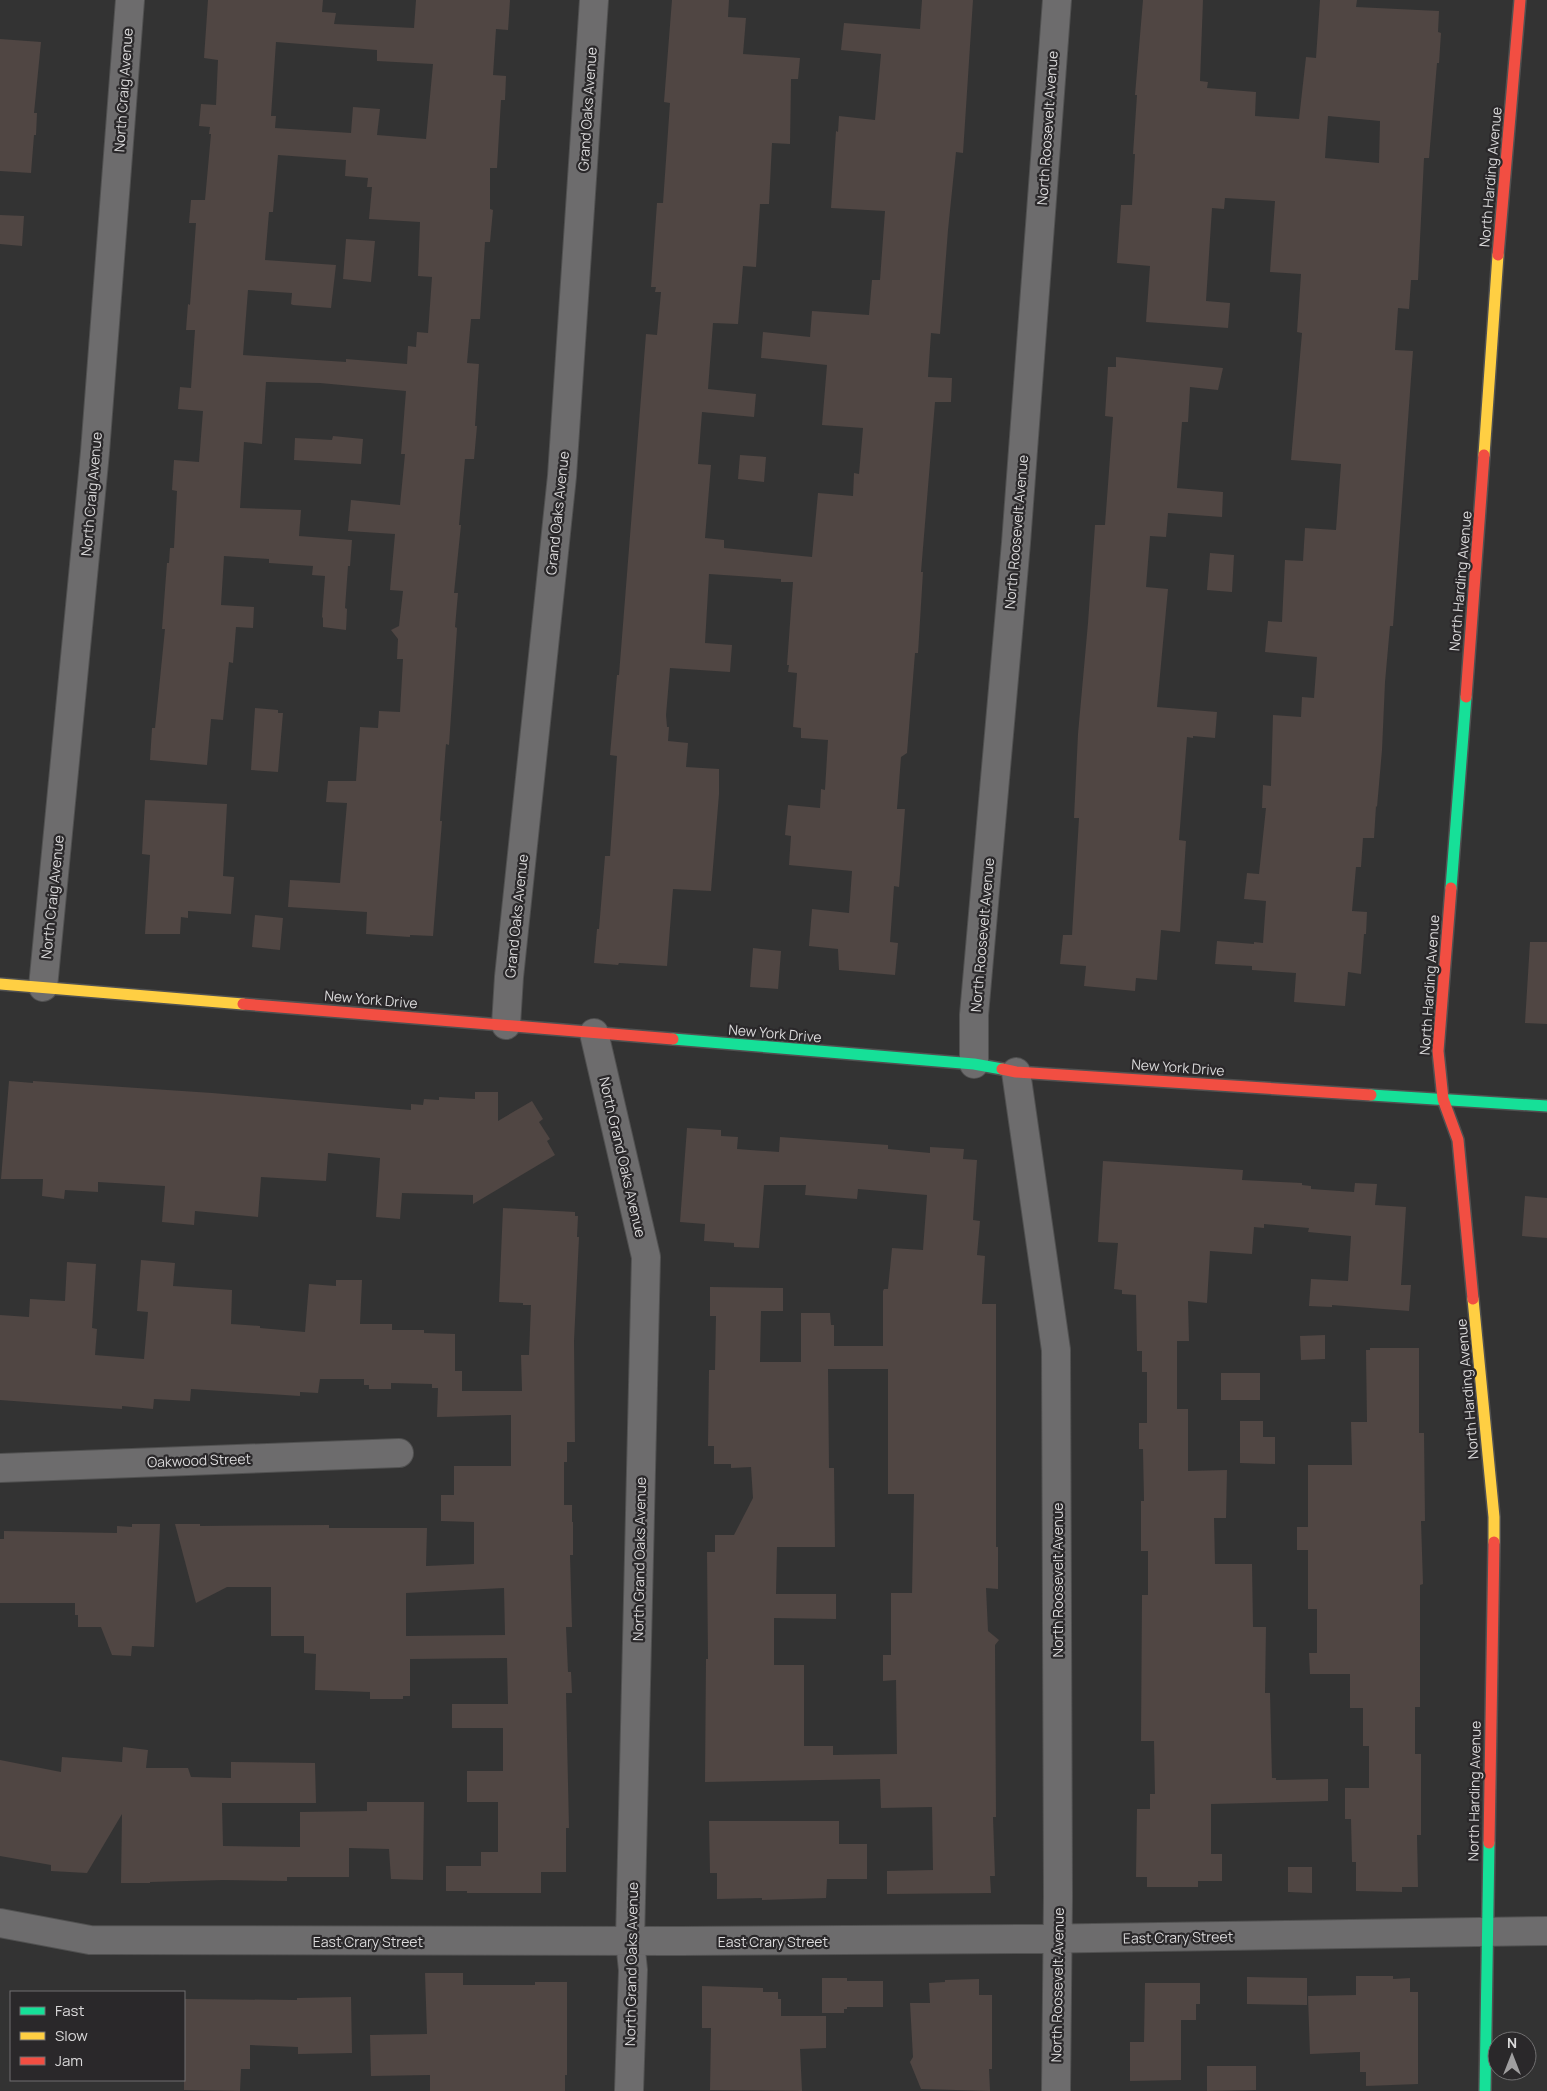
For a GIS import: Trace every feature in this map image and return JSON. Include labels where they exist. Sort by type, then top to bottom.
[{"type":"street","name":"North Craig Avenue","points":[[43,987],[95,452],[130,0]]},
{"type":"street","name":"Grand Oaks Avenue","points":[[506,1025],[509,977],[562,476],[594,0]]},
{"type":"street","name":"North Roosevelt Avenue","points":[[974,1064],[975,1005],[1017,524],[1057,0]]},
{"type":"street","name":"North Harding Avenue","points":[[1484,2091],[1494,1517],[1458,1140],[1443,1099],[1438,1051],[1482,495],[1497,269],[1520,0]]},
{"type":"street","name":"New York Drive","points":[[0,984],[974,1064],[1016,1072],[1547,1106]]},
{"type":"street","name":"North Grand Oaks Avenue","points":[[594,1034],[646,1257],[630,1941],[633,1970],[629,2091]]},
{"type":"street","name":"North Roosevelt Avenue","points":[[1016,1072],[1056,1350],[1058,1939],[1056,2091]]},
{"type":"street","name":"Oakwood Street","points":[[0,1468],[399,1453]]},
{"type":"street","name":"East Crary Street","points":[[0,1923],[90,1940],[630,1941],[1058,1939],[1487,1931],[1547,1932]]},
{"type":"building","points":[[208,0],[323,0],[322,12],[336,13],[334,24],[414,28],[416,0],[510,0],[508,30],[496,29],[493,75],[506,76],[505,100],[501,100],[497,168],[490,168],[490,209],[493,210],[490,242],[485,242],[480,319],[471,319],[467,363],[479,364],[475,426],[477,426],[474,459],[465,459],[459,525],[461,525],[454,593],[458,593],[455,627],[457,628],[449,745],[446,744],[440,821],[442,821],[433,936],[410,935],[410,937],[366,934],[367,912],[288,907],[290,880],[340,883],[347,803],[326,802],[328,781],[356,781],[360,727],[378,728],[379,711],[400,712],[403,659],[397,659],[398,639],[391,630],[399,626],[403,591],[390,590],[395,534],[348,531],[351,500],[400,505],[405,454],[401,454],[406,391],[320,383],[266,382],[262,444],[244,442],[240,508],[301,510],[299,536],[352,540],[345,608],[347,609],[346,630],[323,627],[325,576],[312,575],[313,566],[269,563],[269,559],[224,556],[221,605],[254,607],[253,628],[236,627],[233,663],[229,662],[223,720],[211,719],[207,765],[150,760],[152,728],[155,728],[165,629],[162,629],[167,563],[169,563],[170,548],[174,548],[177,491],[172,490],[174,460],[199,462],[203,411],[178,409],[180,387],[191,388],[195,330],[186,330],[188,304],[190,305],[196,223],[189,223],[191,200],[205,200],[211,134],[209,134],[210,127],[199,126],[201,104],[216,105],[218,60],[204,58]],"holes":[[[276,42],[377,50],[377,61],[433,64],[426,139],[377,135],[380,109],[353,107],[351,133],[275,128],[276,116],[271,116]],[[278,155],[346,160],[345,176],[368,178],[367,187],[372,187],[369,219],[420,222],[418,276],[432,277],[428,333],[417,332],[416,347],[408,346],[407,364],[346,359],[346,362],[243,355],[248,290],[292,293],[291,304],[293,305],[331,308],[336,265],[265,260],[269,212],[273,212]]]},
{"type":"building","points":[[672,0],[729,0],[728,17],[746,18],[743,54],[800,58],[798,79],[791,79],[790,144],[772,143],[769,204],[760,204],[756,267],[743,266],[738,324],[713,323],[708,389],[756,394],[754,417],[702,412],[698,464],[711,465],[705,538],[724,540],[724,548],[812,557],[818,493],[853,496],[854,473],[859,474],[863,428],[822,425],[827,365],[761,358],[763,332],[810,337],[812,311],[869,315],[872,280],[880,280],[885,211],[831,208],[836,131],[838,132],[839,116],[875,120],[881,54],[841,50],[844,23],[920,29],[922,0],[973,0],[963,153],[956,152],[940,334],[931,333],[928,377],[952,378],[951,402],[935,402],[921,572],[923,572],[918,653],[915,653],[907,753],[901,757],[897,809],[905,809],[899,887],[894,886],[890,942],[898,943],[895,975],[839,970],[838,949],[809,946],[812,909],[849,913],[852,871],[789,865],[791,836],[785,835],[788,805],[820,808],[821,789],[825,790],[828,740],[801,738],[801,728],[793,727],[797,673],[788,672],[789,665],[787,665],[793,582],[781,582],[781,579],[709,574],[705,643],[732,645],[730,672],[670,668],[666,715],[667,727],[669,727],[668,741],[688,743],[686,767],[719,769],[719,794],[711,891],[673,889],[667,966],[594,963],[605,856],[610,856],[617,756],[610,755],[617,675],[619,675],[646,334],[657,335],[661,292],[655,292],[656,287],[651,287],[657,203],[663,203],[670,103],[664,102]]},
{"type":"building","points":[[1143,0],[1203,0],[1200,81],[1208,82],[1207,88],[1256,92],[1255,116],[1299,119],[1306,57],[1316,58],[1320,0],[1357,0],[1356,7],[1439,11],[1438,32],[1441,33],[1439,63],[1437,63],[1429,158],[1424,158],[1418,280],[1411,280],[1409,309],[1398,308],[1395,350],[1413,351],[1393,626],[1390,626],[1374,838],[1363,838],[1361,867],[1356,867],[1352,911],[1367,912],[1366,934],[1364,934],[1361,974],[1348,972],[1345,1006],[1294,1002],[1296,973],[1252,970],[1252,966],[1215,964],[1217,941],[1263,943],[1266,901],[1244,899],[1247,873],[1259,874],[1266,808],[1262,808],[1263,785],[1271,786],[1273,715],[1301,717],[1302,697],[1314,698],[1317,657],[1265,652],[1268,621],[1282,622],[1285,560],[1303,561],[1305,528],[1336,530],[1341,464],[1291,460],[1302,333],[1297,332],[1301,274],[1270,272],[1275,201],[1225,198],[1224,209],[1212,208],[1206,301],[1230,303],[1228,328],[1146,322],[1150,266],[1117,263],[1121,205],[1132,205],[1137,95],[1135,95]],"holes":[[[1328,116],[1380,121],[1379,163],[1325,158]]]},
{"type":"building","points":[[0,39],[41,42],[34,113],[37,113],[36,135],[34,135],[31,173],[0,171]]},
{"type":"building","points":[[0,215],[24,216],[22,246],[0,244]]},
{"type":"building","points":[[346,239],[375,241],[371,282],[343,279]]},
{"type":"building","points":[[1116,357],[1223,368],[1218,390],[1190,387],[1188,422],[1182,422],[1177,488],[1223,492],[1222,517],[1168,513],[1166,537],[1150,536],[1146,587],[1168,589],[1157,707],[1217,712],[1215,738],[1187,737],[1179,840],[1186,841],[1180,932],[1161,930],[1157,980],[1136,978],[1135,991],[1084,986],[1086,966],[1060,964],[1063,935],[1072,935],[1079,818],[1074,818],[1078,734],[1095,525],[1105,525],[1113,417],[1105,416],[1108,367],[1116,367]]},
{"type":"building","points":[[333,436],[363,439],[361,464],[294,460],[295,438],[332,440]]},
{"type":"building","points":[[740,455],[766,457],[764,482],[738,479]]},
{"type":"building","points":[[1210,553],[1234,555],[1232,592],[1207,590]]},
{"type":"building","points":[[255,708],[278,710],[278,713],[283,713],[278,772],[251,770]]},
{"type":"building","points":[[145,800],[227,804],[223,876],[234,877],[231,914],[188,911],[188,918],[181,917],[180,934],[145,934],[150,855],[142,854]]},
{"type":"building","points":[[255,915],[283,918],[280,950],[252,947]]},
{"type":"building","points":[[1530,942],[1547,942],[1547,1024],[1525,1023]]},
{"type":"building","points":[[753,948],[781,951],[778,989],[750,987]]},
{"type":"building","points":[[9,1081],[212,1093],[411,1110],[411,1104],[423,1105],[424,1099],[439,1100],[439,1097],[475,1099],[475,1092],[498,1092],[498,1121],[532,1101],[543,1119],[539,1122],[550,1139],[547,1141],[555,1155],[473,1204],[473,1195],[402,1193],[400,1219],[376,1217],[380,1158],[328,1153],[326,1181],[261,1177],[258,1217],[195,1211],[194,1225],[162,1222],[165,1186],[98,1182],[98,1192],[65,1190],[64,1199],[42,1196],[43,1179],[1,1179]]},
{"type":"building","points":[[687,1128],[721,1130],[721,1136],[738,1137],[737,1149],[779,1152],[780,1137],[888,1145],[888,1149],[930,1153],[930,1147],[964,1149],[963,1159],[977,1160],[973,1220],[980,1221],[977,1255],[985,1256],[982,1304],[996,1304],[996,1547],[998,1547],[998,1589],[986,1588],[988,1631],[999,1640],[995,1645],[996,1817],[993,1817],[995,1876],[990,1876],[991,1893],[887,1894],[887,1871],[933,1870],[932,1807],[881,1808],[880,1779],[705,1782],[706,1659],[708,1659],[707,1552],[715,1552],[715,1535],[734,1535],[753,1498],[751,1467],[731,1468],[731,1464],[714,1464],[714,1446],[708,1446],[709,1370],[715,1370],[716,1316],[710,1316],[710,1287],[783,1288],[783,1311],[761,1311],[760,1362],[801,1362],[801,1313],[830,1313],[831,1325],[834,1325],[834,1346],[883,1346],[883,1291],[888,1289],[892,1248],[923,1250],[927,1195],[858,1189],[857,1199],[805,1195],[806,1185],[764,1185],[759,1248],[734,1247],[734,1243],[704,1241],[705,1224],[680,1222]],"holes":[[[828,1369],[888,1369],[888,1494],[914,1494],[912,1593],[891,1593],[891,1655],[883,1655],[883,1681],[896,1680],[897,1754],[833,1755],[833,1746],[804,1746],[804,1665],[774,1665],[774,1618],[836,1619],[836,1594],[776,1594],[777,1547],[835,1547],[834,1468],[829,1468]]]},
{"type":"building","points":[[1103,1161],[1243,1170],[1242,1180],[1302,1183],[1302,1185],[1311,1186],[1311,1189],[1354,1192],[1355,1183],[1377,1184],[1375,1205],[1406,1207],[1401,1285],[1411,1285],[1409,1311],[1332,1305],[1332,1307],[1309,1306],[1311,1279],[1348,1281],[1351,1236],[1308,1232],[1309,1228],[1264,1224],[1264,1228],[1254,1227],[1252,1254],[1210,1251],[1207,1303],[1188,1301],[1189,1341],[1177,1341],[1177,1409],[1188,1409],[1188,1471],[1227,1470],[1226,1518],[1214,1518],[1215,1564],[1252,1564],[1253,1627],[1266,1627],[1265,1693],[1270,1693],[1272,1778],[1276,1778],[1276,1780],[1328,1779],[1328,1801],[1211,1804],[1211,1854],[1222,1854],[1222,1881],[1198,1881],[1198,1887],[1147,1887],[1147,1877],[1136,1877],[1137,1809],[1150,1809],[1150,1794],[1155,1794],[1154,1741],[1141,1741],[1142,1595],[1148,1595],[1148,1551],[1141,1551],[1141,1501],[1144,1501],[1143,1449],[1139,1449],[1139,1423],[1147,1423],[1147,1372],[1142,1372],[1142,1351],[1137,1351],[1136,1295],[1122,1294],[1122,1290],[1114,1289],[1118,1243],[1098,1242]]},
{"type":"building","points":[[1525,1196],[1547,1198],[1547,1238],[1522,1236]]},
{"type":"building","points":[[503,1208],[575,1212],[575,1216],[578,1216],[577,1237],[579,1237],[574,1341],[575,1442],[567,1442],[567,1462],[564,1462],[564,1505],[572,1505],[573,1522],[573,1555],[570,1555],[572,1627],[566,1627],[568,1672],[571,1672],[572,1693],[566,1693],[569,1828],[566,1828],[566,1872],[541,1872],[541,1893],[467,1893],[467,1891],[446,1891],[446,1866],[481,1866],[481,1852],[498,1852],[498,1802],[467,1802],[467,1771],[503,1771],[503,1728],[452,1728],[452,1704],[508,1704],[507,1658],[410,1659],[410,1696],[403,1696],[403,1699],[370,1699],[370,1692],[315,1690],[316,1654],[304,1653],[304,1636],[271,1636],[271,1587],[227,1587],[196,1603],[175,1524],[200,1524],[200,1526],[329,1525],[329,1528],[427,1528],[426,1566],[474,1564],[474,1522],[441,1521],[441,1495],[454,1495],[454,1466],[511,1466],[511,1415],[437,1417],[438,1388],[432,1388],[432,1384],[391,1383],[391,1389],[369,1389],[369,1385],[364,1385],[364,1379],[320,1379],[318,1393],[300,1392],[300,1396],[191,1389],[190,1401],[154,1399],[153,1409],[122,1406],[122,1409],[0,1400],[0,1315],[29,1317],[30,1299],[65,1301],[67,1262],[96,1264],[92,1328],[97,1329],[95,1355],[144,1359],[148,1312],[137,1311],[141,1260],[175,1263],[173,1286],[232,1290],[231,1324],[260,1326],[260,1328],[305,1332],[309,1284],[336,1286],[336,1280],[362,1280],[360,1324],[392,1324],[392,1330],[424,1330],[424,1333],[455,1334],[455,1371],[462,1371],[462,1391],[522,1391],[521,1355],[529,1355],[531,1305],[499,1302]],"holes":[[[504,1588],[505,1635],[406,1636],[406,1593]]]},
{"type":"building","points":[[1325,1335],[1325,1359],[1301,1360],[1300,1336]]},
{"type":"building","points":[[1370,1348],[1419,1348],[1419,1433],[1424,1433],[1425,1521],[1421,1521],[1423,1584],[1420,1585],[1420,1707],[1415,1707],[1415,1754],[1421,1754],[1421,1835],[1417,1835],[1418,1887],[1402,1887],[1402,1892],[1356,1891],[1356,1862],[1352,1862],[1351,1819],[1345,1819],[1345,1788],[1369,1788],[1369,1746],[1363,1746],[1363,1708],[1350,1708],[1350,1674],[1310,1674],[1309,1653],[1317,1653],[1317,1609],[1308,1609],[1308,1550],[1297,1550],[1297,1527],[1308,1527],[1308,1465],[1352,1465],[1351,1422],[1367,1422],[1366,1350],[1370,1350]]},
{"type":"building","points":[[1221,1373],[1260,1373],[1260,1400],[1221,1400]]},
{"type":"building","points":[[1240,1421],[1263,1421],[1263,1437],[1275,1437],[1275,1464],[1240,1463]]},
{"type":"building","points":[[132,1524],[160,1524],[154,1647],[132,1646],[131,1656],[112,1655],[101,1627],[78,1627],[75,1603],[0,1603],[0,1539],[4,1539],[4,1531],[117,1533],[117,1526],[132,1527]]},
{"type":"building","points":[[123,1747],[148,1750],[146,1768],[188,1768],[191,1777],[231,1778],[231,1762],[315,1763],[316,1803],[222,1803],[223,1846],[300,1847],[300,1812],[367,1811],[367,1802],[424,1802],[423,1880],[391,1879],[389,1849],[349,1848],[349,1877],[287,1877],[287,1881],[223,1880],[121,1883],[122,1814],[87,1873],[51,1871],[51,1865],[0,1856],[0,1760],[61,1772],[62,1757],[122,1762]]},
{"type":"building","points":[[709,1821],[839,1821],[839,1844],[867,1844],[867,1879],[827,1879],[826,1898],[717,1899],[717,1873],[710,1873]]},
{"type":"building","points":[[1288,1867],[1312,1867],[1312,1893],[1288,1892]]},
{"type":"building","points":[[425,1973],[463,1973],[463,1985],[535,1985],[535,1982],[567,1982],[567,2075],[565,2075],[565,2091],[430,2091],[430,2075],[371,2076],[370,2035],[427,2034]]},
{"type":"building","points":[[1356,1976],[1393,1976],[1393,1979],[1410,1978],[1410,1992],[1418,1992],[1418,2084],[1366,2086],[1366,2072],[1360,2072],[1360,2052],[1310,2054],[1308,1996],[1356,1995]]},
{"type":"building","points":[[1247,1977],[1307,1978],[1307,2005],[1247,2004]]},
{"type":"building","points":[[822,1978],[847,1978],[847,1981],[883,1981],[883,2007],[847,2007],[847,2009],[844,2009],[844,2013],[822,2013]]},
{"type":"building","points":[[979,1979],[979,1995],[992,1995],[992,2069],[989,2069],[990,2091],[921,2089],[910,2062],[913,2057],[910,2003],[930,2003],[929,1983],[945,1982],[945,1980]]},
{"type":"building","points":[[1145,1983],[1200,1983],[1200,2004],[1196,2004],[1196,2020],[1181,2020],[1181,2080],[1130,2081],[1130,2042],[1144,2042]]},
{"type":"building","points":[[702,1986],[763,1988],[763,1992],[778,1992],[778,1999],[781,1999],[781,2016],[826,2016],[826,2048],[800,2049],[802,2091],[710,2090],[711,2028],[702,2028]]},
{"type":"building","points":[[351,1997],[352,2053],[298,2054],[298,2047],[250,2045],[250,2069],[241,2069],[240,2091],[184,2090],[185,1999],[297,2000],[297,1998]]},
{"type":"building","points":[[1207,2066],[1256,2066],[1256,2090],[1207,2091]]},
{"type":"traffic: fast","points":[[1451,888],[1466,697]]},
{"type":"traffic: fast","points":[[673,1039],[974,1064],[1002,1069]]},
{"type":"traffic: fast","points":[[1371,1095],[1547,1106]]},
{"type":"traffic: fast","points":[[1485,2091],[1489,1843]]},
{"type":"traffic: slow","points":[[1484,455],[1498,255]]},
{"type":"traffic: slow","points":[[0,984],[243,1004]]},
{"type":"traffic: slow","points":[[1473,1299],[1494,1517],[1494,1542]]},
{"type":"traffic: jam","points":[[1498,255],[1520,0]]},
{"type":"traffic: jam","points":[[1466,697],[1484,455]]},
{"type":"traffic: jam","points":[[1451,888],[1438,1051],[1443,1099],[1458,1140],[1473,1299]]},
{"type":"traffic: jam","points":[[243,1004],[673,1039]]},
{"type":"traffic: jam","points":[[1002,1069],[1016,1072],[1371,1095]]},
{"type":"traffic: jam","points":[[1489,1843],[1494,1542]]}]
